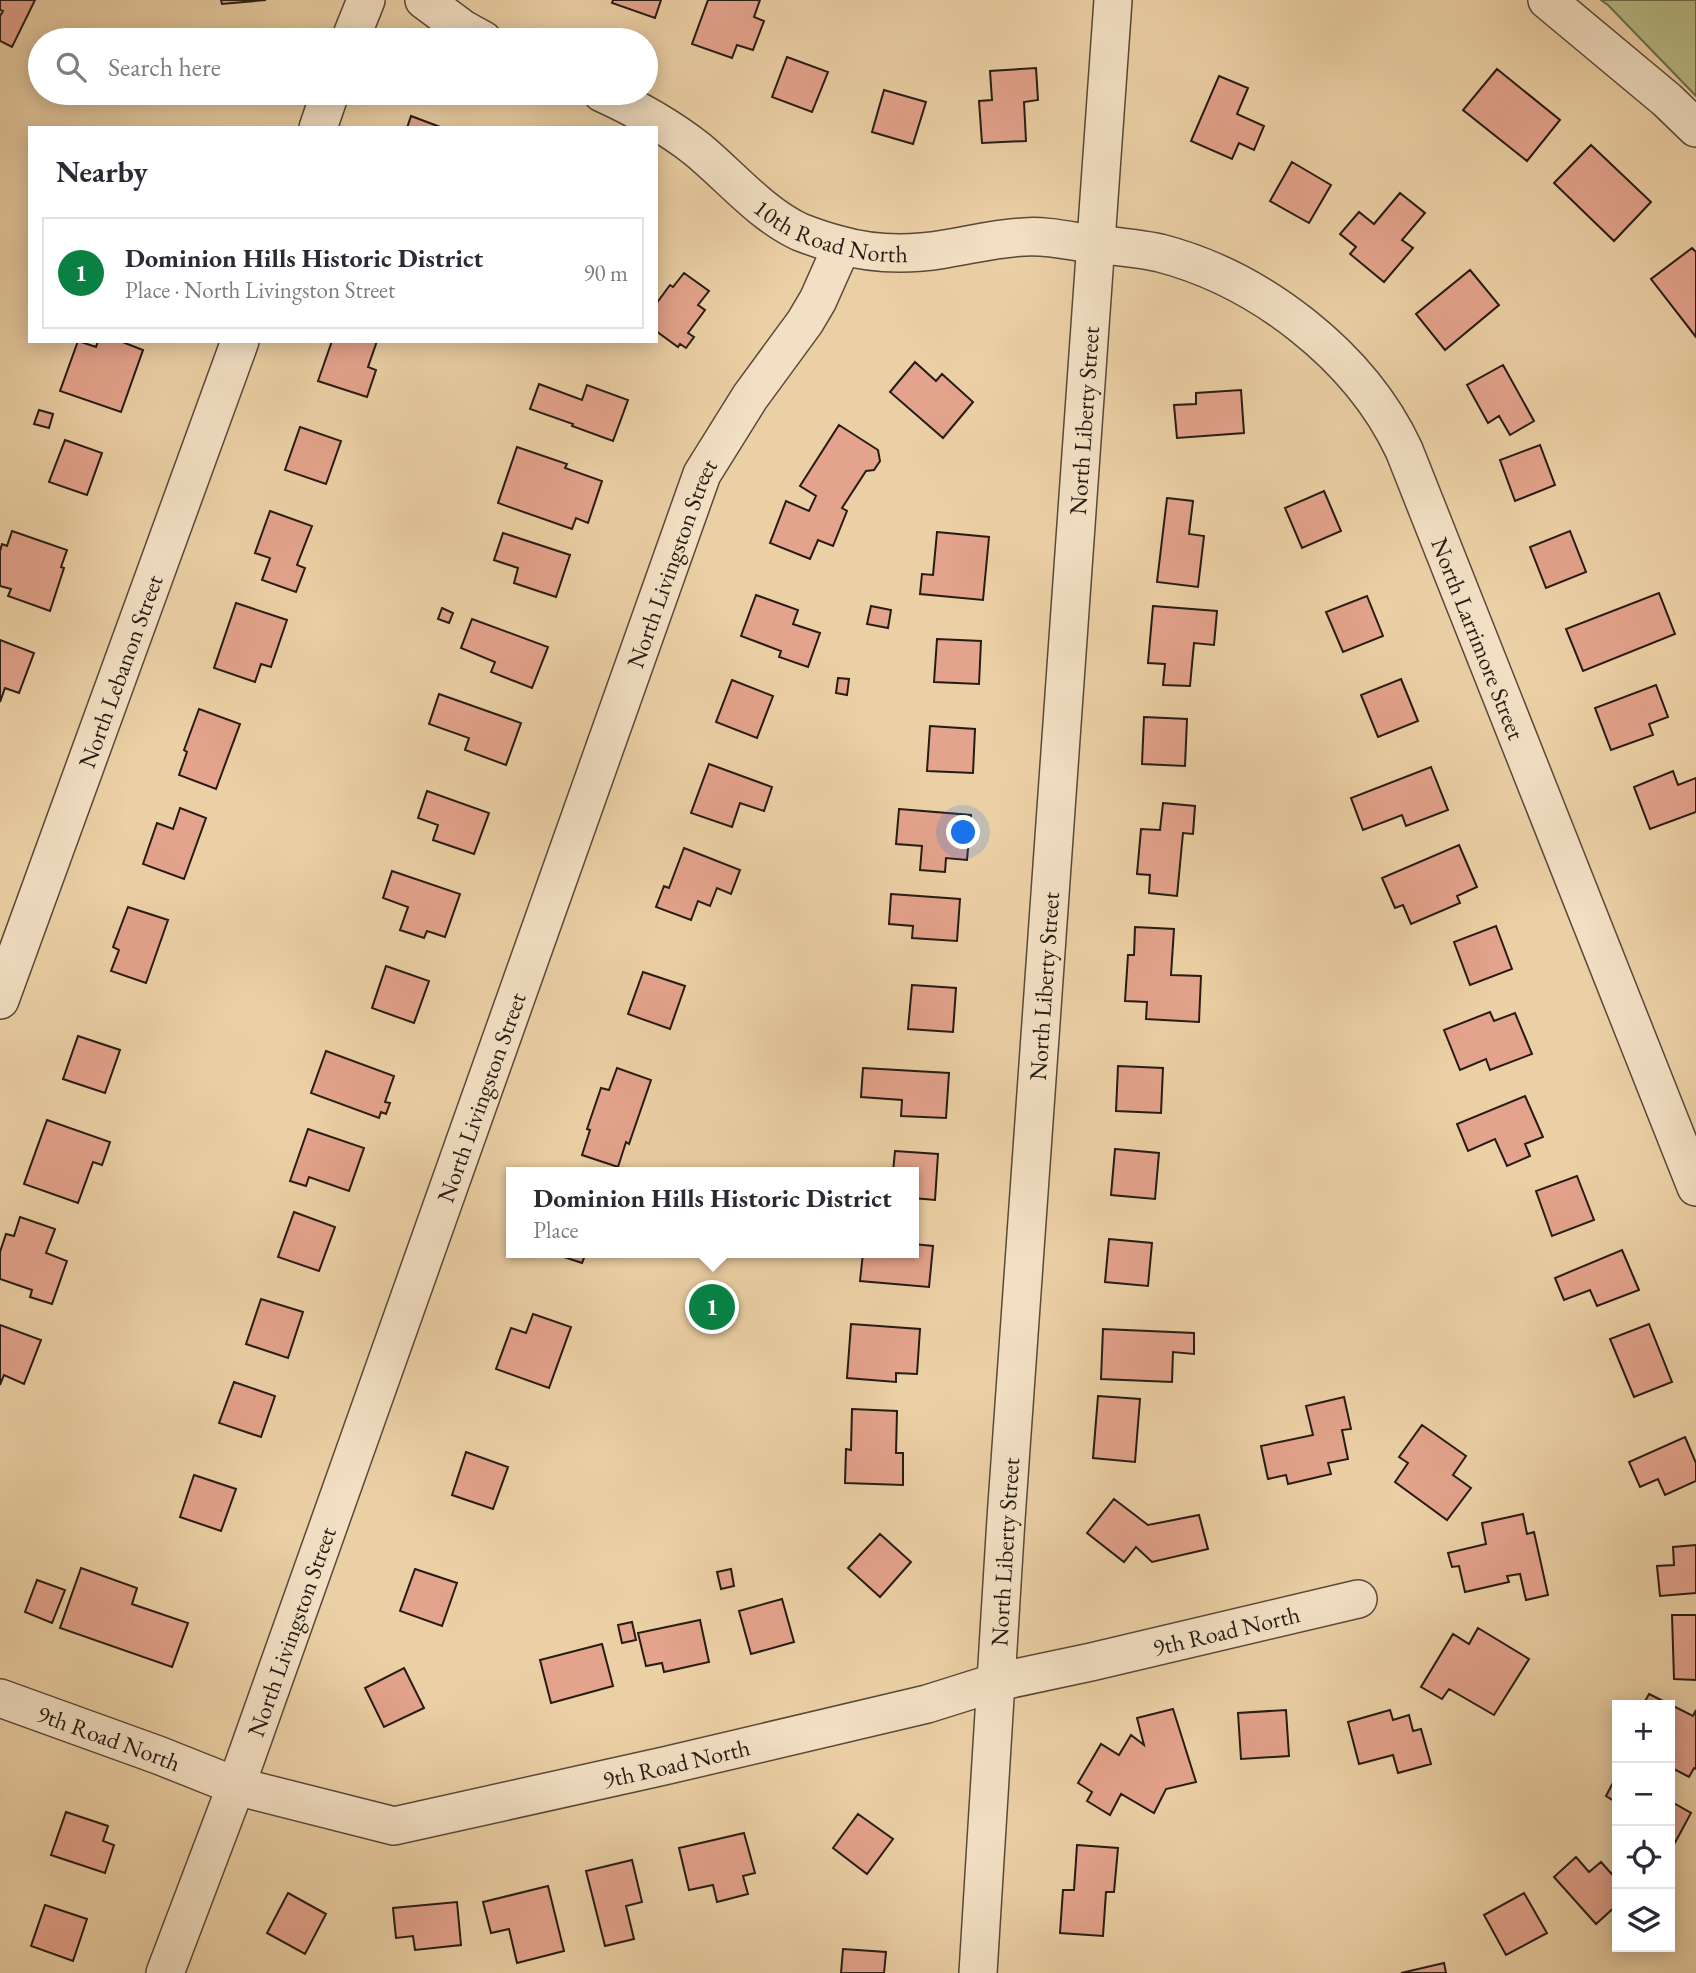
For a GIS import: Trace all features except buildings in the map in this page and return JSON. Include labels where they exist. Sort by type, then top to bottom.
[{"type":"street","points":[[354,28],[366,0]]},
{"type":"street","points":[[424,0],[462,28]]},
{"type":"street","name":"North Liberty Street","points":[[978,1973],[1006,1519],[1113,0]]},
{"type":"street","points":[[1548,0],[1667,100],[1696,128]]},
{"type":"street","points":[[319,126],[326,105]]},
{"type":"street","name":"10th Road North","points":[[625,105],[694,147],[759,205],[782,221],[803,233],[842,246],[881,253],[904,253],[1023,237],[1097,244]]},
{"type":"street","name":"North Larrimore Street","points":[[1097,244],[1165,254],[1217,272],[1255,292],[1297,321],[1329,350],[1359,381],[1382,412],[1401,443],[1438,532],[1696,1187]]},
{"type":"street","name":"North Livingston Street","points":[[165,1973],[236,1786],[702,474],[750,397],[805,322],[842,246]]},
{"type":"street","name":"North Lebanon Street","points":[[0,1000],[239,343]]},
{"type":"street","name":"9th Road North","points":[[0,1698],[236,1786],[394,1826],[901,1710],[997,1682],[1358,1598]]},
{"type":"green space","points":[[1601,0],[1696,0],[1696,96],[1608,5]]},
{"type":"place","name":"Dominion Hills Historic District","points":[[712,1307]]}]
